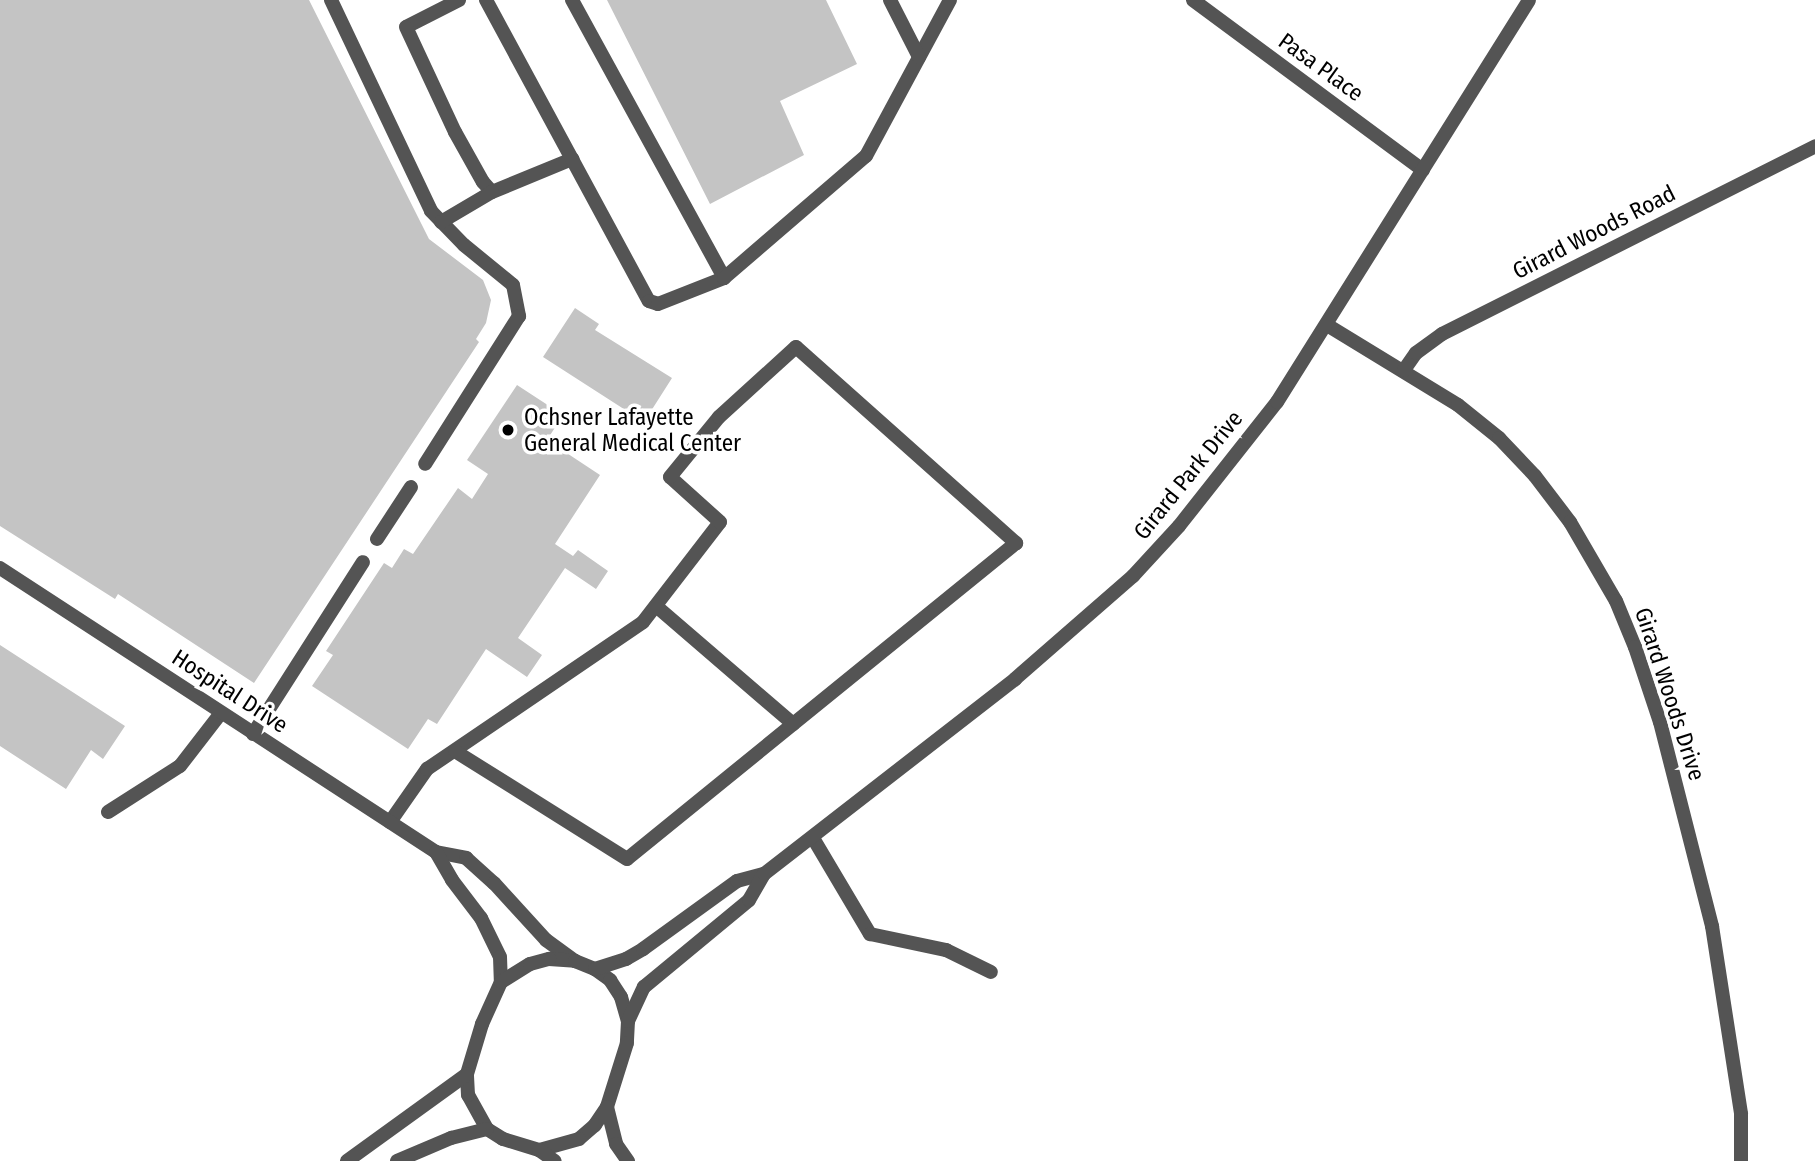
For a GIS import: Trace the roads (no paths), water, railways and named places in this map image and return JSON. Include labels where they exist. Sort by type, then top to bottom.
[{"type":"street","points":[[331,0],[431,211],[513,285],[519,316],[425,464]]},
{"type":"street","points":[[459,0],[406,27],[455,131],[492,192]]},
{"type":"street","points":[[486,0],[649,301],[658,304],[724,278],[866,156],[950,0]]},
{"type":"street","points":[[572,0],[724,278]]},
{"type":"street","points":[[890,0],[919,57]]},
{"type":"street","name":"Pasa Place","points":[[1193,0],[1423,170]]},
{"type":"street","name":"Girard Park Drive","points":[[595,969],[626,959],[643,949],[737,881],[764,874],[1015,679],[1133,576],[1223,472],[1277,402],[1529,0]]},
{"type":"street","name":"Girard Woods Road","points":[[1404,370],[1416,353],[1442,334],[1815,146]]},
{"type":"street","points":[[441,222],[492,192],[572,159]]},
{"type":"street","name":"Girard Woods Drive","points":[[1327,326],[1458,404],[1499,438],[1535,476],[1570,522],[1621,613],[1660,722],[1712,926],[1741,1114],[1741,1161]]},
{"type":"street","points":[[390,822],[427,769],[643,622],[720,522],[670,478],[719,417],[796,347],[1016,543],[627,859],[454,751]]},
{"type":"street","points":[[377,539],[411,487]]},
{"type":"street","points":[[253,734],[363,562]]},
{"type":"street","name":"Hospital Drive","points":[[0,568],[436,852],[466,858],[494,883],[546,940],[575,961]]},
{"type":"street","points":[[656,606],[793,724]]},
{"type":"street","points":[[108,812],[180,766],[222,713]]},
{"type":"street","points":[[813,838],[870,934],[946,950],[991,972]]},
{"type":"street","name":"Hospital Drive","points":[[436,852],[452,880],[481,918],[500,957],[500,982]]},
{"type":"street","name":"Girard Park Drive","points":[[628,1021],[644,987],[749,900],[764,874]]},
{"type":"street","points":[[539,1150],[579,1139],[594,1125],[607,1107],[627,1043],[628,1021],[616,989],[595,969],[575,961],[549,959],[530,964],[500,982],[482,1024],[467,1074],[468,1095],[488,1129],[503,1139],[539,1150],[555,1161]]},
{"type":"street","points":[[347,1161],[467,1074]]},
{"type":"street","points":[[607,1107],[616,1144],[628,1161]]},
{"type":"street","points":[[397,1161],[442,1142],[488,1129]]},
{"type":"place","name":"Ochsner Lafayette General Medical Center","points":[[508,430]]}]
